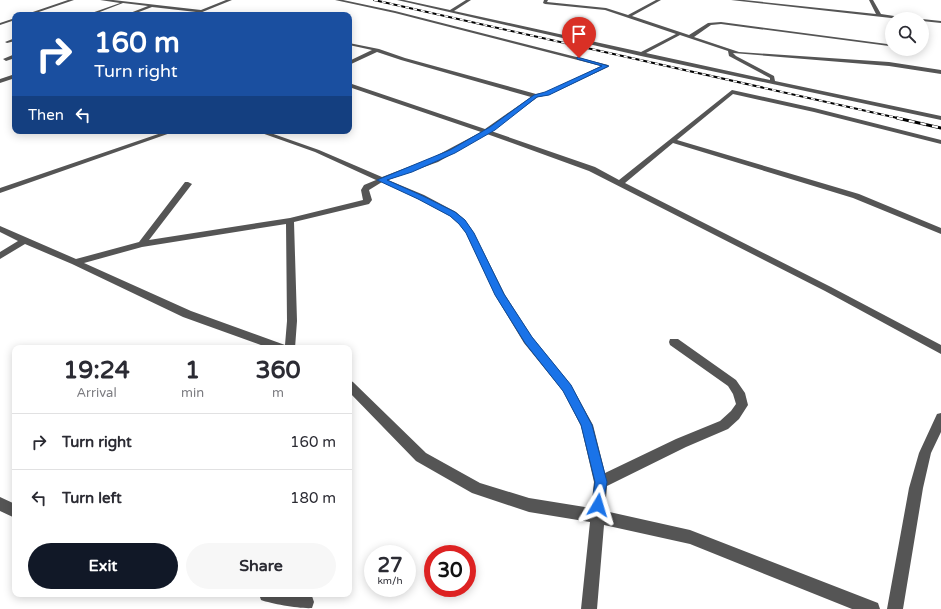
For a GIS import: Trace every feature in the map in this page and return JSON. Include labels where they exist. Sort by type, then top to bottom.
[{"type":"street","points":[[35,12],[72,0]]},
{"type":"street","points":[[102,0],[201,11],[230,0]]},
{"type":"street","points":[[337,0],[395,12],[606,66],[547,94],[536,96],[403,59],[377,50],[352,45]]},
{"type":"street","points":[[399,0],[772,83],[941,118]]},
{"type":"street","points":[[450,12],[469,0]]},
{"type":"street","points":[[546,0],[545,3],[595,7],[629,16],[730,51],[757,55],[889,64],[941,72]]},
{"type":"street","points":[[629,16],[659,0]]},
{"type":"street","points":[[732,0],[885,16]]},
{"type":"street","points":[[773,0],[776,5]]},
{"type":"street","points":[[871,0],[879,15]]},
{"type":"street","points":[[97,12],[125,3]]},
{"type":"street","points":[[136,12],[154,6]]},
{"type":"street","points":[[2,22],[12,20]]},
{"type":"street","points":[[929,21],[941,22]]},
{"type":"street","points":[[690,37],[710,24],[721,23],[885,46]]},
{"type":"street","points":[[641,54],[679,34]]},
{"type":"street","points":[[7,42],[12,40]]},
{"type":"street","points":[[352,62],[377,50]]},
{"type":"street","points":[[730,51],[731,55],[734,57],[772,77],[774,79],[772,83]]},
{"type":"street","points":[[6,59],[12,57]]},
{"type":"street","points":[[0,78],[12,78]]},
{"type":"street","points":[[0,81],[8,78]]},
{"type":"street","points":[[352,86],[592,169],[828,289],[941,350]]},
{"type":"street","points":[[620,183],[732,92],[814,110],[941,142]]},
{"type":"street","points":[[74,262],[142,244],[290,221],[366,202],[368,200],[365,188],[381,180],[435,160],[488,132],[536,96]]},
{"type":"street","points":[[0,191],[164,134]]},
{"type":"street","points":[[268,134],[317,151],[421,197],[453,214],[462,222],[470,233],[500,295],[528,340],[567,388],[586,425],[601,482],[596,516],[589,609]]},
{"type":"street","points":[[672,141],[856,196],[941,231]]},
{"type":"street","points":[[142,244],[188,184]]},
{"type":"street","points":[[290,221],[292,321],[290,345]]},
{"type":"street","points":[[0,229],[187,314],[273,345]]},
{"type":"street","points":[[0,256],[24,241]]},
{"type":"street","points":[[601,482],[681,443],[724,425],[735,415],[742,405],[739,393],[732,384],[674,342]]},
{"type":"street","points":[[352,389],[421,456],[477,488],[529,505],[596,516],[690,537],[872,609]]},
{"type":"street","points":[[895,609],[916,488],[925,453],[941,418]]},
{"type":"street","points":[[0,504],[12,510]]},
{"type":"street","points":[[281,597],[305,602]]},
{"type":"railway","points":[[374,0],[902,119]]},
{"type":"railway","points":[[897,118],[941,128]]},
{"type":"route","points":[[579,58],[606,66],[547,94],[536,96],[492,128],[453,151],[435,160],[381,180],[421,197],[453,214],[462,222],[470,233],[500,295],[528,340],[567,388],[586,425],[601,482],[598,505]]}]
